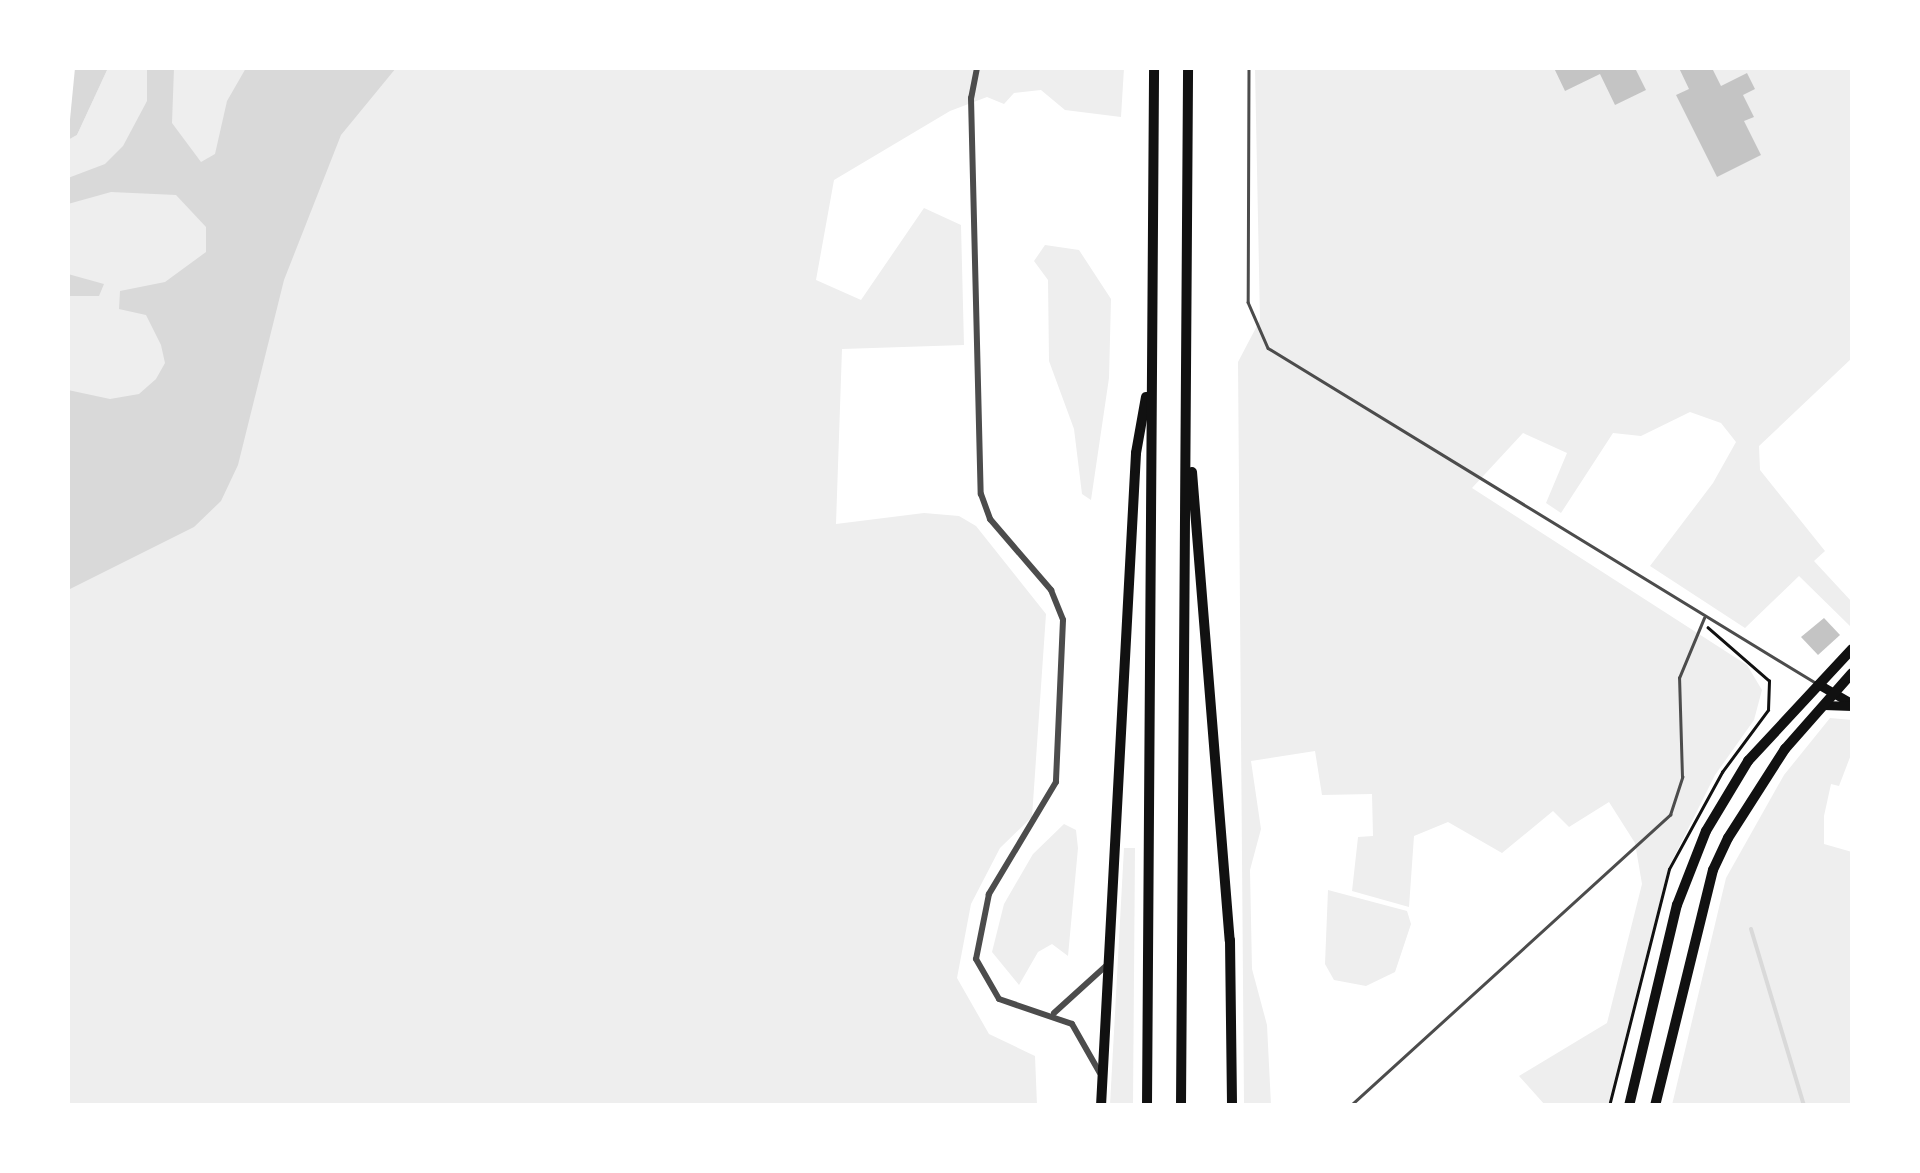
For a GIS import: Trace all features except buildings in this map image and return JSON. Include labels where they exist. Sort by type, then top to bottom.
[{"type":"main road","points":[[1147,1106],[1154,68]]},
{"type":"main road","points":[[1181,1106],[1188,68]]},
{"type":"main road","points":[[1101,1106],[1136,453],[1152,367]]},
{"type":"main road","points":[[1186,406],[1230,940],[1232,1106]]},
{"type":"main road","points":[[1630,1106],[1677,904],[1706,831],[1748,761],[1852,649]]},
{"type":"main road","points":[[1655,1106],[1713,870],[1745,805],[1852,673]]},
{"type":"main road","points":[[1818,684],[1852,705]]},
{"type":"main road","points":[[1824,705],[1852,705]]},
{"type":"street","points":[[977,68],[971,98],[982,494],[990,519],[1052,590],[1063,620],[1056,782],[990,894],[976,959],[999,999],[1054,1013],[1077,1030],[1103,1079]]},
{"type":"street","points":[[1054,1013],[1107,966]]},
{"type":"lane","points":[[1249,68],[1250,316],[1263,342],[1288,362],[1818,684]]},
{"type":"lane","points":[[1350,1106],[1670,815],[1682,777],[1678,678],[1705,616]]},
{"type":"shaded area","points":[[75,68],[108,68],[77,135],[68,140]]},
{"type":"shaded area","points":[[108,68],[1124,68],[1121,117],[1065,110],[1041,90],[1014,93],[1004,104],[987,97],[950,111],[834,180],[816,280],[861,300],[924,208],[961,225],[964,345],[842,349],[836,524],[924,513],[959,516],[976,526],[1046,614],[1032,817],[1000,848],[971,904],[957,978],[989,1034],[1035,1056],[1037,1105],[68,1105],[68,140],[77,135]]},
{"type":"shaded area","points":[[147,68],[174,68],[172,123],[201,162],[215,154],[227,101],[246,68],[396,68],[341,135],[284,280],[238,465],[221,501],[194,527],[68,590],[68,390],[110,399],[139,394],[156,379],[165,363],[161,345],[146,315],[119,309],[120,291],[165,282],[206,252],[206,227],[176,195],[111,192],[68,204],[68,178],[105,164],[123,146],[147,101]]},
{"type":"shaded area","points":[[1255,68],[1852,68],[1852,358],[1759,446],[1760,470],[1825,551],[1814,561],[1852,602],[1852,628],[1799,576],[1745,628],[1650,566],[1713,483],[1736,442],[1721,423],[1690,412],[1641,436],[1613,433],[1561,513],[1546,503],[1567,453],[1523,433],[1472,488],[1747,665],[1762,690],[1754,720],[1715,775],[1668,869],[1608,1105],[1545,1105],[1519,1076],[1607,1023],[1642,884],[1635,843],[1609,802],[1569,827],[1553,811],[1502,853],[1448,822],[1414,836],[1409,907],[1352,891],[1358,837],[1373,836],[1372,794],[1322,795],[1315,751],[1251,761],[1261,829],[1250,870],[1252,969],[1267,1025],[1271,1105],[1244,1105],[1238,362],[1260,320]]},
{"type":"shaded area","points":[[1045,245],[1079,250],[1111,299],[1109,378],[1091,500],[1082,494],[1074,429],[1049,361],[1048,280],[1034,261]]},
{"type":"shaded area","points":[[68,274],[104,284],[99,296],[68,296]]},
{"type":"shaded area","points":[[1830,718],[1852,720],[1852,752],[1839,786],[1831,784],[1824,816],[1824,844],[1852,852],[1852,1105],[1672,1105],[1726,878],[1784,775]]},
{"type":"shaded area","points":[[1064,824],[1076,830],[1078,848],[1068,956],[1052,944],[1038,952],[1019,985],[992,952],[1004,904],[1033,854]]},
{"type":"shaded area","points":[[1124,848],[1135,848],[1133,1105],[1110,1105]]},
{"type":"shaded area","points":[[1328,890],[1407,911],[1411,924],[1395,972],[1366,986],[1334,980],[1325,964]]},
{"type":"waterway","points":[[1751,929],[1804,1106]]}]
